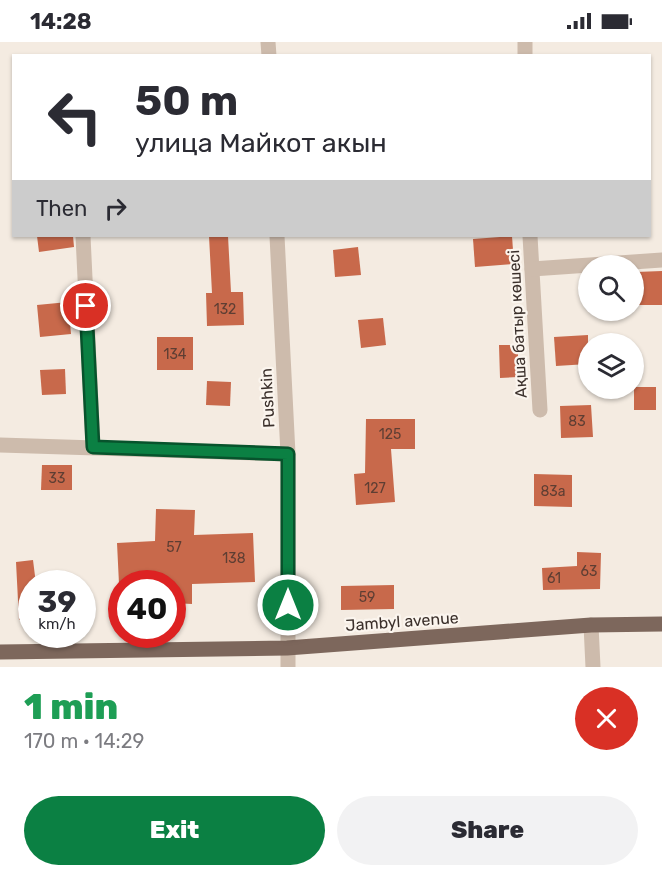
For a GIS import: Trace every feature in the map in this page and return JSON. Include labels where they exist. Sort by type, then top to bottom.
[{"type":"main road","name":"Jambyl avenue","points":[[0,652],[287,648],[591,625],[662,624]]},
{"type":"street","points":[[83,237],[93,447]]},
{"type":"street","name":"Pushkin","points":[[277,237],[288,454],[288,667]]},
{"type":"street","name":"Ақша батыр көшесі","points":[[530,237],[540,410]]},
{"type":"street","points":[[532,269],[662,260]]},
{"type":"street","points":[[0,445],[288,454]]},
{"type":"street","points":[[591,625],[592,667]]},
{"type":"building","points":[[37,237],[73,237],[74,247],[39,252]]},
{"type":"building","points":[[209,237],[228,237],[231,292],[243,292],[244,325],[207,326],[206,293],[212,293]]},
{"type":"building","points":[[512,237],[514,264],[475,267],[473,239]]},
{"type":"building","points":[[358,247],[361,275],[335,277],[333,250]]},
{"type":"building","points":[[662,271],[662,305],[644,305],[644,272]]},
{"type":"building","points":[[68,302],[71,334],[40,337],[37,305]]},
{"type":"building","points":[[383,318],[386,345],[361,348],[358,320]]},
{"type":"building","points":[[578,336],[578,365],[556,366],[554,337]]},
{"type":"building","points":[[157,337],[193,337],[193,370],[157,370]]},
{"type":"building","points":[[499,345],[518,345],[518,377],[500,378]]},
{"type":"building","points":[[65,369],[66,394],[42,395],[40,370]]},
{"type":"building","points":[[207,381],[231,382],[230,406],[206,405]]},
{"type":"building","points":[[644,387],[656,387],[656,410],[634,410],[634,399],[644,399]]},
{"type":"building","points":[[591,405],[593,437],[561,438],[560,406]]},
{"type":"building","points":[[366,419],[415,419],[415,449],[391,449],[395,502],[356,505],[354,474],[365,473]]},
{"type":"building","points":[[42,465],[72,465],[72,490],[41,490]]},
{"type":"building","points":[[534,474],[572,475],[572,507],[534,506]]},
{"type":"building","points":[[156,509],[195,510],[194,535],[253,533],[255,582],[192,584],[192,604],[186,604],[186,570],[118,570],[117,543],[155,541]]},
{"type":"building","points":[[577,552],[601,553],[600,589],[543,590],[542,568],[577,566]]},
{"type":"building","points":[[33,560],[34,570],[18,570],[18,601],[16,562]]},
{"type":"building","points":[[394,585],[394,609],[341,610],[341,586]]},
{"type":"route","points":[[86,306],[93,447],[288,454],[288,605]]}]
